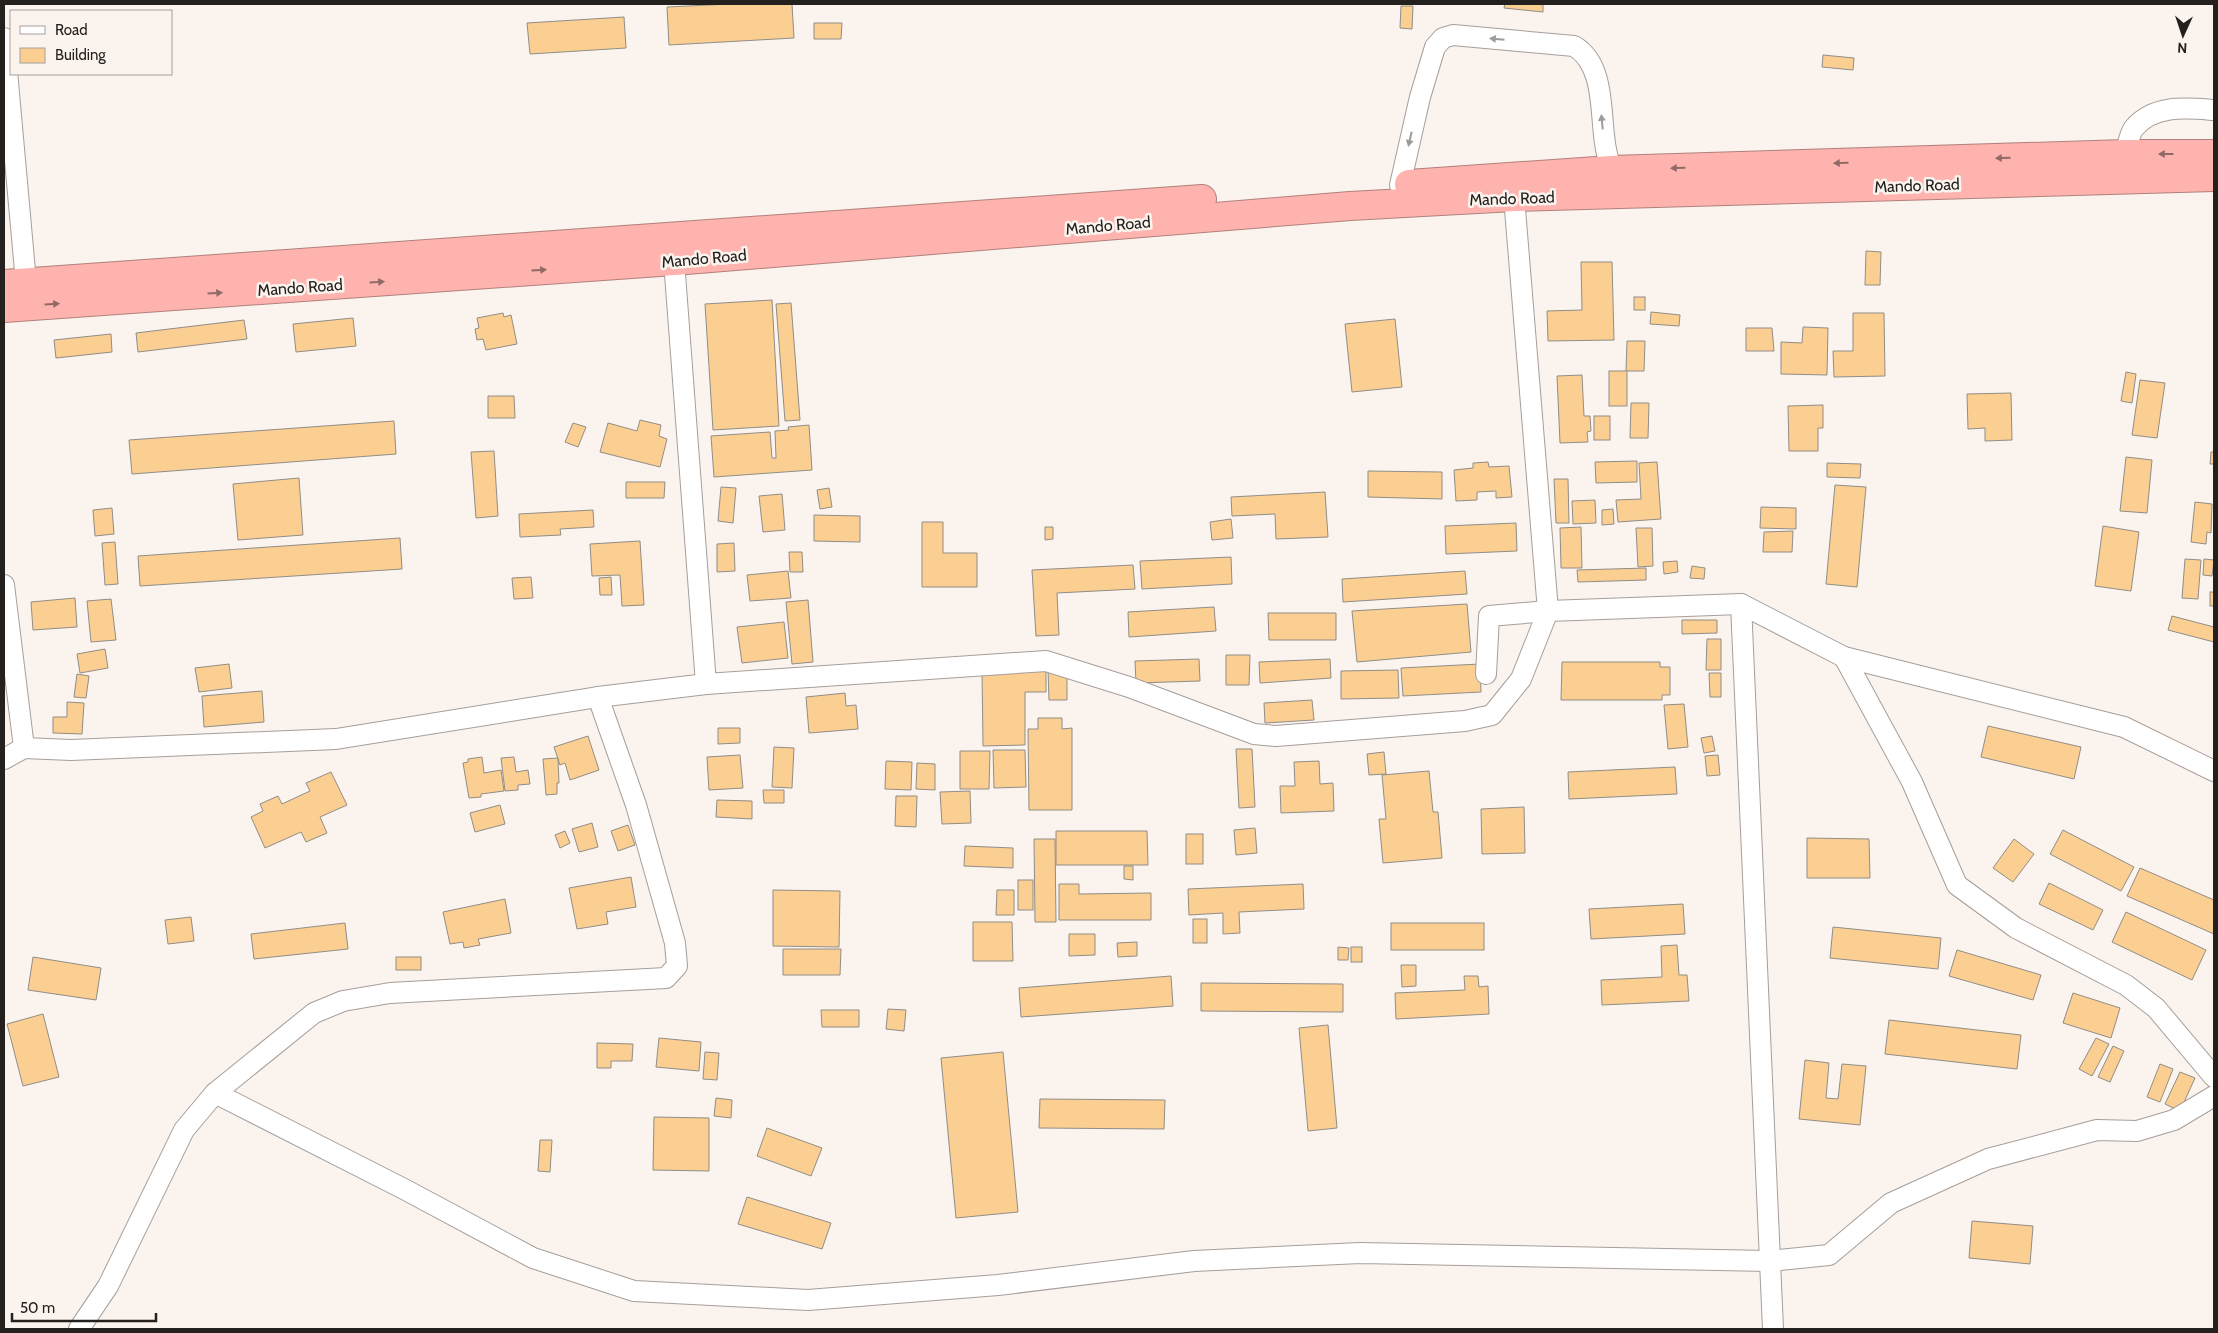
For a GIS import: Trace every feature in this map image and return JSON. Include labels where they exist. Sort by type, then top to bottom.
[{"type":"highway","name":"Mando Road","points":[[15,283],[1611,170],[2125,154],[2214,154]]},
{"type":"highway","name":"Mando Road","points":[[4,308],[674,261],[1350,206],[1514,197],[2214,177]]},
{"type":"street","points":[[1400,185],[1420,97],[1435,47],[1443,38],[1452,35],[1574,46],[1586,54],[1599,90],[1605,144],[1611,170]]},
{"type":"street","points":[[4,38],[15,283]]},
{"type":"street","points":[[2125,154],[2134,129],[2151,115],[2178,108],[2214,110]]},
{"type":"street","points":[[4,759],[24,748],[71,750],[336,739],[598,697],[706,684],[1046,661],[1129,687],[1254,734],[1276,736],[1465,721],[1492,715],[1521,679],[1548,611],[1514,197]]},
{"type":"street","points":[[674,261],[706,684]]},
{"type":"street","points":[[4,585],[24,748]]},
{"type":"street","points":[[1741,604],[1773,1329]]},
{"type":"street","points":[[1486,674],[1489,616],[1548,611],[1741,604],[1844,657],[2124,727],[2214,771]]},
{"type":"street","points":[[1844,657],[1912,782],[1957,885],[2016,928],[2126,985],[2156,1008],[2214,1077]]},
{"type":"street","points":[[79,1329],[108,1286],[184,1130],[214,1093],[314,1013],[343,1001],[390,993],[666,978],[677,966],[675,942],[636,805],[598,697]]},
{"type":"street","points":[[214,1093],[404,1189],[533,1258],[634,1291],[808,1300],[998,1285],[1194,1261],[1360,1253],[1769,1261],[1829,1255],[1891,1203],[1988,1159],[2097,1130],[2137,1131],[2174,1120],[2214,1096]]},
{"type":"building","points":[[792,4],[794,38],[669,45],[667,7]]},
{"type":"building","points":[[1505,4],[1543,4],[1543,12],[1504,8]]},
{"type":"building","points":[[1401,6],[1413,6],[1412,29],[1400,28]]},
{"type":"building","points":[[624,17],[626,48],[530,54],[527,23]]},
{"type":"building","points":[[814,23],[842,23],[841,39],[814,39]]},
{"type":"building","points":[[1823,55],[1854,58],[1853,70],[1822,67]]},
{"type":"building","points":[[1866,251],[1881,252],[1880,285],[1865,285]]},
{"type":"building","points":[[1581,262],[1612,262],[1614,340],[1548,341],[1547,311],[1582,310]]},
{"type":"building","points":[[1634,297],[1645,297],[1645,310],[1634,310]]},
{"type":"building","points":[[772,300],[779,426],[713,430],[705,304]]},
{"type":"building","points":[[791,303],[800,420],[785,421],[776,304]]},
{"type":"building","points":[[1651,312],[1680,315],[1679,326],[1650,324]]},
{"type":"building","points":[[503,313],[504,317],[511,315],[517,344],[486,350],[483,339],[477,340],[475,329],[479,328],[477,318]]},
{"type":"building","points":[[1853,313],[1884,313],[1885,376],[1834,377],[1833,351],[1853,351]]},
{"type":"building","points":[[353,318],[356,346],[296,352],[293,324]]},
{"type":"building","points":[[1395,319],[1402,387],[1352,392],[1345,324]]},
{"type":"building","points":[[244,320],[247,339],[138,352],[136,333]]},
{"type":"building","points":[[1803,327],[1828,328],[1827,375],[1781,374],[1781,342],[1802,343]]},
{"type":"building","points":[[1746,328],[1772,328],[1774,351],[1746,351]]},
{"type":"building","points":[[111,334],[112,352],[56,358],[54,340]]},
{"type":"building","points":[[1627,341],[1645,341],[1644,371],[1626,371]]},
{"type":"building","points":[[1609,371],[1627,371],[1627,406],[1609,406]]},
{"type":"building","points":[[2126,372],[2136,374],[2132,403],[2121,401]]},
{"type":"building","points":[[1582,375],[1584,416],[1590,416],[1591,431],[1587,432],[1588,442],[1560,443],[1557,376]]},
{"type":"building","points":[[2140,380],[2165,383],[2157,438],[2132,435]]},
{"type":"building","points":[[2011,393],[2012,440],[1985,441],[1985,428],[1968,429],[1967,394]]},
{"type":"building","points":[[488,396],[514,396],[515,418],[488,418]]},
{"type":"building","points":[[1631,403],[1649,403],[1648,438],[1630,438]]},
{"type":"building","points":[[1823,405],[1823,428],[1818,428],[1818,451],[1789,451],[1788,406]]},
{"type":"building","points":[[1594,416],[1610,416],[1610,440],[1594,440]]},
{"type":"building","points":[[640,420],[661,425],[659,436],[667,439],[660,467],[600,452],[608,423],[637,431]]},
{"type":"building","points":[[394,421],[396,454],[132,474],[129,440]]},
{"type":"building","points":[[573,423],[586,427],[578,447],[565,442]]},
{"type":"building","points":[[809,425],[812,470],[714,477],[711,436],[770,432],[772,458],[776,458],[775,431],[789,430],[788,427]]},
{"type":"building","points":[[494,451],[498,516],[476,518],[471,452]]},
{"type":"building","points":[[2211,452],[2214,452],[2214,464],[2210,464]]},
{"type":"building","points":[[2126,457],[2152,460],[2147,513],[2120,511]]},
{"type":"building","points":[[1637,461],[1637,482],[1596,483],[1595,462]]},
{"type":"building","points":[[1488,462],[1489,467],[1509,466],[1512,497],[1496,498],[1496,491],[1477,492],[1477,500],[1456,501],[1454,470],[1473,468],[1473,463]]},
{"type":"building","points":[[1657,462],[1661,519],[1618,522],[1616,500],[1641,499],[1639,463]]},
{"type":"building","points":[[1827,463],[1861,464],[1860,478],[1827,477]]},
{"type":"building","points":[[1368,471],[1442,472],[1442,499],[1368,497]]},
{"type":"building","points":[[299,478],[303,535],[238,540],[233,484]]},
{"type":"building","points":[[1554,479],[1568,479],[1569,523],[1556,523]]},
{"type":"building","points":[[626,482],[665,482],[664,498],[626,498]]},
{"type":"building","points":[[1835,485],[1866,487],[1857,587],[1826,584]]},
{"type":"building","points":[[721,487],[736,488],[733,523],[718,521]]},
{"type":"building","points":[[829,488],[832,507],[820,509],[817,490]]},
{"type":"building","points":[[1325,492],[1328,537],[1276,539],[1275,514],[1232,516],[1231,497]]},
{"type":"building","points":[[782,494],[785,530],[763,532],[759,496]]},
{"type":"building","points":[[1595,500],[1596,523],[1573,524],[1572,501]]},
{"type":"building","points":[[2195,502],[2212,504],[2211,533],[2207,532],[2206,544],[2191,542]]},
{"type":"building","points":[[1761,507],[1796,508],[1796,529],[1760,528]]},
{"type":"building","points":[[112,508],[114,534],[95,536],[93,510]]},
{"type":"building","points":[[1613,509],[1614,524],[1602,525],[1602,510]]},
{"type":"building","points":[[593,510],[594,527],[560,529],[561,535],[520,537],[519,514]]},
{"type":"building","points":[[814,515],[860,516],[860,542],[814,541]]},
{"type":"building","points":[[1231,519],[1233,538],[1212,540],[1210,522]]},
{"type":"building","points":[[922,522],[943,522],[943,553],[977,553],[977,587],[922,587]]},
{"type":"building","points":[[1516,523],[1517,551],[1446,554],[1445,526]]},
{"type":"building","points":[[2103,526],[2139,532],[2131,591],[2095,586]]},
{"type":"building","points":[[1045,527],[1053,527],[1053,539],[1045,540]]},
{"type":"building","points":[[1581,527],[1582,568],[1561,568],[1560,528]]},
{"type":"building","points":[[1636,528],[1652,528],[1653,566],[1638,567]]},
{"type":"building","points":[[1793,531],[1792,552],[1763,552],[1764,532]]},
{"type":"building","points":[[400,538],[402,569],[140,586],[138,556]]},
{"type":"building","points":[[640,541],[644,605],[622,606],[620,575],[592,576],[590,544]]},
{"type":"building","points":[[115,542],[118,584],[105,585],[102,543]]},
{"type":"building","points":[[734,543],[735,571],[717,572],[717,544]]},
{"type":"building","points":[[789,552],[802,552],[803,572],[790,572]]},
{"type":"building","points":[[1231,557],[1232,584],[1142,589],[1140,561]]},
{"type":"building","points":[[2185,559],[2201,560],[2198,599],[2182,598]]},
{"type":"building","points":[[2204,559],[2214,560],[2212,576],[2203,575]]},
{"type":"building","points":[[1677,561],[1678,572],[1664,574],[1663,562]]},
{"type":"building","points":[[1133,565],[1135,589],[1057,593],[1059,635],[1036,636],[1032,570]]},
{"type":"building","points":[[1692,566],[1705,568],[1704,579],[1690,578]]},
{"type":"building","points":[[1646,568],[1646,580],[1578,582],[1577,570]]},
{"type":"building","points":[[788,571],[791,598],[750,601],[747,575]]},
{"type":"building","points":[[1465,571],[1467,594],[1343,602],[1342,579]]},
{"type":"building","points":[[531,577],[533,598],[514,599],[512,578]]},
{"type":"building","points":[[611,577],[612,595],[600,595],[599,578]]},
{"type":"building","points":[[2210,592],[2214,592],[2214,606],[2210,606]]},
{"type":"building","points":[[75,598],[77,627],[33,630],[31,602]]},
{"type":"building","points":[[111,599],[116,640],[91,642],[87,601]]},
{"type":"building","points":[[808,600],[813,662],[792,664],[786,602]]},
{"type":"building","points":[[1467,604],[1471,652],[1357,662],[1352,611]]},
{"type":"building","points":[[1214,607],[1216,631],[1129,637],[1128,612]]},
{"type":"building","points":[[1268,613],[1336,613],[1336,640],[1269,640]]},
{"type":"building","points":[[2172,616],[2214,627],[2214,642],[2168,630]]},
{"type":"building","points":[[1682,620],[1717,620],[1717,633],[1682,634]]},
{"type":"building","points":[[784,622],[788,658],[742,663],[737,627]]},
{"type":"building","points":[[1707,639],[1721,639],[1721,670],[1706,670]]},
{"type":"building","points":[[105,649],[108,668],[80,673],[77,654]]},
{"type":"building","points":[[1226,655],[1250,655],[1249,685],[1226,685]]},
{"type":"building","points":[[1199,659],[1200,681],[1136,683],[1135,661]]},
{"type":"building","points":[[1330,659],[1331,678],[1260,683],[1259,662]]},
{"type":"building","points":[[1562,662],[1660,662],[1660,667],[1670,667],[1670,695],[1662,695],[1662,700],[1561,700]]},
{"type":"building","points":[[229,664],[232,688],[199,692],[195,668]]},
{"type":"building","points":[[1480,664],[1481,692],[1403,696],[1401,668]]},
{"type":"building","points":[[1048,669],[1067,669],[1067,700],[1049,700]]},
{"type":"building","points":[[1398,670],[1399,698],[1341,699],[1341,671]]},
{"type":"building","points":[[982,671],[1046,671],[1046,692],[1025,692],[1025,745],[983,746]]},
{"type":"building","points":[[1709,673],[1721,673],[1721,697],[1710,697]]},
{"type":"building","points":[[77,674],[89,676],[86,698],[74,697]]},
{"type":"building","points":[[262,691],[264,722],[204,727],[202,696]]},
{"type":"building","points":[[845,693],[846,706],[856,705],[858,729],[809,733],[806,697]]},
{"type":"building","points":[[1312,700],[1314,720],[1265,723],[1264,703]]},
{"type":"building","points":[[67,702],[84,703],[82,734],[53,733],[53,717],[67,717]]},
{"type":"building","points":[[1684,704],[1688,747],[1668,749],[1664,705]]},
{"type":"building","points":[[1038,718],[1062,718],[1062,729],[1072,728],[1072,810],[1029,810],[1028,729],[1038,729]]},
{"type":"building","points":[[1988,726],[2081,747],[2074,779],[1981,757]]},
{"type":"building","points":[[718,728],[740,728],[740,743],[718,744]]},
{"type":"building","points":[[588,736],[599,770],[570,780],[565,763],[560,765],[554,747]]},
{"type":"building","points":[[1712,736],[1715,751],[1704,753],[1701,738]]},
{"type":"building","points":[[774,747],[794,748],[792,788],[772,787]]},
{"type":"building","points":[[1236,749],[1252,749],[1255,807],[1239,808]]},
{"type":"building","points":[[993,750],[1025,750],[1026,787],[994,788]]},
{"type":"building","points":[[960,751],[990,751],[989,789],[960,789]]},
{"type":"building","points":[[1384,752],[1386,774],[1369,775],[1367,754]]},
{"type":"building","points":[[740,755],[743,788],[709,790],[707,757]]},
{"type":"building","points":[[1718,755],[1720,775],[1707,776],[1705,756]]},
{"type":"building","points":[[482,757],[484,773],[501,770],[504,791],[481,794],[481,797],[469,798],[463,763],[468,762],[468,759]]},
{"type":"building","points":[[514,757],[516,772],[528,770],[530,784],[518,785],[518,790],[505,791],[501,758]]},
{"type":"building","points":[[558,758],[559,783],[557,783],[557,794],[546,795],[543,759]]},
{"type":"building","points":[[886,761],[912,762],[911,790],[885,789]]},
{"type":"building","points":[[1319,761],[1320,784],[1333,783],[1334,811],[1281,813],[1280,786],[1295,786],[1294,762]]},
{"type":"building","points":[[917,763],[935,764],[935,790],[916,789]]},
{"type":"building","points":[[1675,767],[1677,794],[1569,799],[1568,772]]},
{"type":"building","points":[[1429,771],[1433,812],[1438,812],[1442,858],[1383,863],[1379,819],[1386,819],[1382,775]]},
{"type":"building","points":[[331,772],[347,805],[320,817],[327,833],[306,842],[301,832],[265,848],[251,817],[263,811],[260,804],[278,796],[282,804],[310,791],[306,783]]},
{"type":"building","points":[[763,790],[784,790],[784,803],[764,803]]},
{"type":"building","points":[[970,791],[971,823],[942,824],[940,792]]},
{"type":"building","points":[[896,796],[917,796],[916,827],[895,826]]},
{"type":"building","points":[[717,800],[752,801],[752,819],[716,817]]},
{"type":"building","points":[[500,805],[505,824],[475,832],[470,813]]},
{"type":"building","points":[[1524,807],[1525,853],[1482,854],[1481,809]]},
{"type":"building","points":[[592,823],[598,847],[579,852],[572,829]]},
{"type":"building","points":[[628,825],[635,845],[618,851],[611,831]]},
{"type":"building","points":[[1255,828],[1257,853],[1236,855],[1234,830]]},
{"type":"building","points":[[2063,830],[2134,867],[2121,891],[2050,854]]},
{"type":"building","points":[[565,831],[570,843],[560,848],[555,835]]},
{"type":"building","points":[[1056,831],[1147,831],[1148,865],[1056,865]]},
{"type":"building","points":[[1186,834],[1203,834],[1203,864],[1186,864]]},
{"type":"building","points":[[1807,838],[1869,839],[1870,878],[1807,878]]},
{"type":"building","points":[[1034,839],[1055,839],[1056,922],[1035,922]]},
{"type":"building","points":[[2014,839],[2034,854],[2013,882],[1993,868]]},
{"type":"building","points":[[965,846],[1013,848],[1013,868],[964,866]]},
{"type":"building","points":[[1124,866],[1133,866],[1133,880],[1124,879]]},
{"type":"building","points":[[2140,868],[2214,900],[2214,934],[2127,896]]},
{"type":"building","points":[[631,877],[636,907],[606,912],[608,924],[577,929],[569,888]]},
{"type":"building","points":[[1018,880],[1033,880],[1033,910],[1018,910]]},
{"type":"building","points":[[2049,883],[2103,910],[2093,930],[2039,904]]},
{"type":"building","points":[[1059,884],[1079,884],[1079,894],[1151,893],[1151,920],[1059,920]]},
{"type":"building","points":[[1303,884],[1304,909],[1239,912],[1240,933],[1223,934],[1223,913],[1189,915],[1188,889]]},
{"type":"building","points":[[773,890],[840,891],[839,947],[773,946]]},
{"type":"building","points":[[997,890],[1014,890],[1014,915],[996,915]]},
{"type":"building","points":[[505,899],[511,933],[478,939],[480,945],[464,948],[463,942],[450,944],[443,912]]},
{"type":"building","points":[[1683,904],[1685,934],[1591,939],[1589,909]]},
{"type":"building","points":[[2126,912],[2206,950],[2192,980],[2112,942]]},
{"type":"building","points":[[191,917],[194,941],[168,944],[165,920]]},
{"type":"building","points":[[1193,919],[1207,919],[1207,943],[1193,943]]},
{"type":"building","points":[[973,922],[1012,922],[1013,961],[973,961]]},
{"type":"building","points":[[345,923],[348,949],[254,959],[251,934]]},
{"type":"building","points":[[1391,923],[1484,923],[1484,950],[1391,950]]},
{"type":"building","points":[[1833,927],[1941,938],[1938,969],[1830,958]]},
{"type":"building","points":[[1069,934],[1095,934],[1095,955],[1069,956]]},
{"type":"building","points":[[1137,942],[1137,956],[1118,957],[1117,943]]},
{"type":"building","points":[[1677,945],[1679,975],[1687,975],[1689,1001],[1602,1005],[1601,980],[1662,977],[1661,946]]},
{"type":"building","points":[[1338,947],[1349,948],[1348,960],[1338,960]]},
{"type":"building","points":[[1351,947],[1362,947],[1362,962],[1351,962]]},
{"type":"building","points":[[783,949],[841,949],[840,975],[783,975]]},
{"type":"building","points":[[1957,950],[2041,975],[2033,1000],[1949,976]]},
{"type":"building","points":[[33,957],[101,968],[96,1000],[28,990]]},
{"type":"building","points":[[396,957],[421,957],[421,970],[396,970]]},
{"type":"building","points":[[1401,965],[1416,965],[1416,986],[1402,987]]},
{"type":"building","points":[[1171,976],[1173,1006],[1021,1017],[1019,988]]},
{"type":"building","points":[[1464,976],[1478,976],[1479,987],[1488,986],[1489,1014],[1396,1019],[1395,993],[1465,990]]},
{"type":"building","points":[[1201,983],[1343,984],[1343,1012],[1201,1011]]},
{"type":"building","points":[[2073,993],[2120,1008],[2111,1038],[2063,1023]]},
{"type":"building","points":[[888,1009],[906,1010],[904,1031],[886,1029]]},
{"type":"building","points":[[821,1010],[859,1010],[859,1027],[822,1027]]},
{"type":"building","points":[[43,1014],[59,1077],[23,1086],[7,1024]]},
{"type":"building","points":[[1889,1020],[2021,1035],[2017,1069],[1885,1054]]},
{"type":"building","points":[[1328,1025],[1337,1128],[1308,1131],[1299,1028]]},
{"type":"building","points":[[659,1038],[701,1042],[699,1071],[656,1067]]},
{"type":"building","points":[[2096,1038],[2109,1044],[2092,1076],[2079,1069]]},
{"type":"building","points":[[597,1043],[633,1044],[632,1061],[611,1061],[611,1068],[597,1068]]},
{"type":"building","points":[[2113,1046],[2124,1051],[2110,1082],[2098,1077]]},
{"type":"building","points":[[705,1052],[719,1053],[717,1080],[703,1079]]},
{"type":"building","points":[[1003,1052],[1018,1212],[956,1218],[941,1058]]},
{"type":"building","points":[[1805,1060],[1829,1063],[1826,1098],[1838,1099],[1842,1064],[1866,1066],[1860,1125],[1799,1119]]},
{"type":"building","points":[[2160,1064],[2173,1069],[2160,1102],[2147,1097]]},
{"type":"building","points":[[2180,1072],[2195,1078],[2180,1111],[2165,1104]]},
{"type":"building","points":[[716,1098],[732,1100],[731,1118],[714,1116]]},
{"type":"building","points":[[1040,1099],[1165,1100],[1164,1129],[1039,1128]]},
{"type":"building","points":[[654,1117],[709,1118],[709,1171],[653,1170]]},
{"type":"building","points":[[767,1128],[822,1148],[811,1176],[757,1156]]},
{"type":"building","points":[[540,1140],[552,1140],[550,1172],[538,1171]]},
{"type":"building","points":[[747,1197],[831,1223],[822,1249],[738,1224]]},
{"type":"building","points":[[1972,1221],[2033,1226],[2030,1264],[1969,1258]]}]
